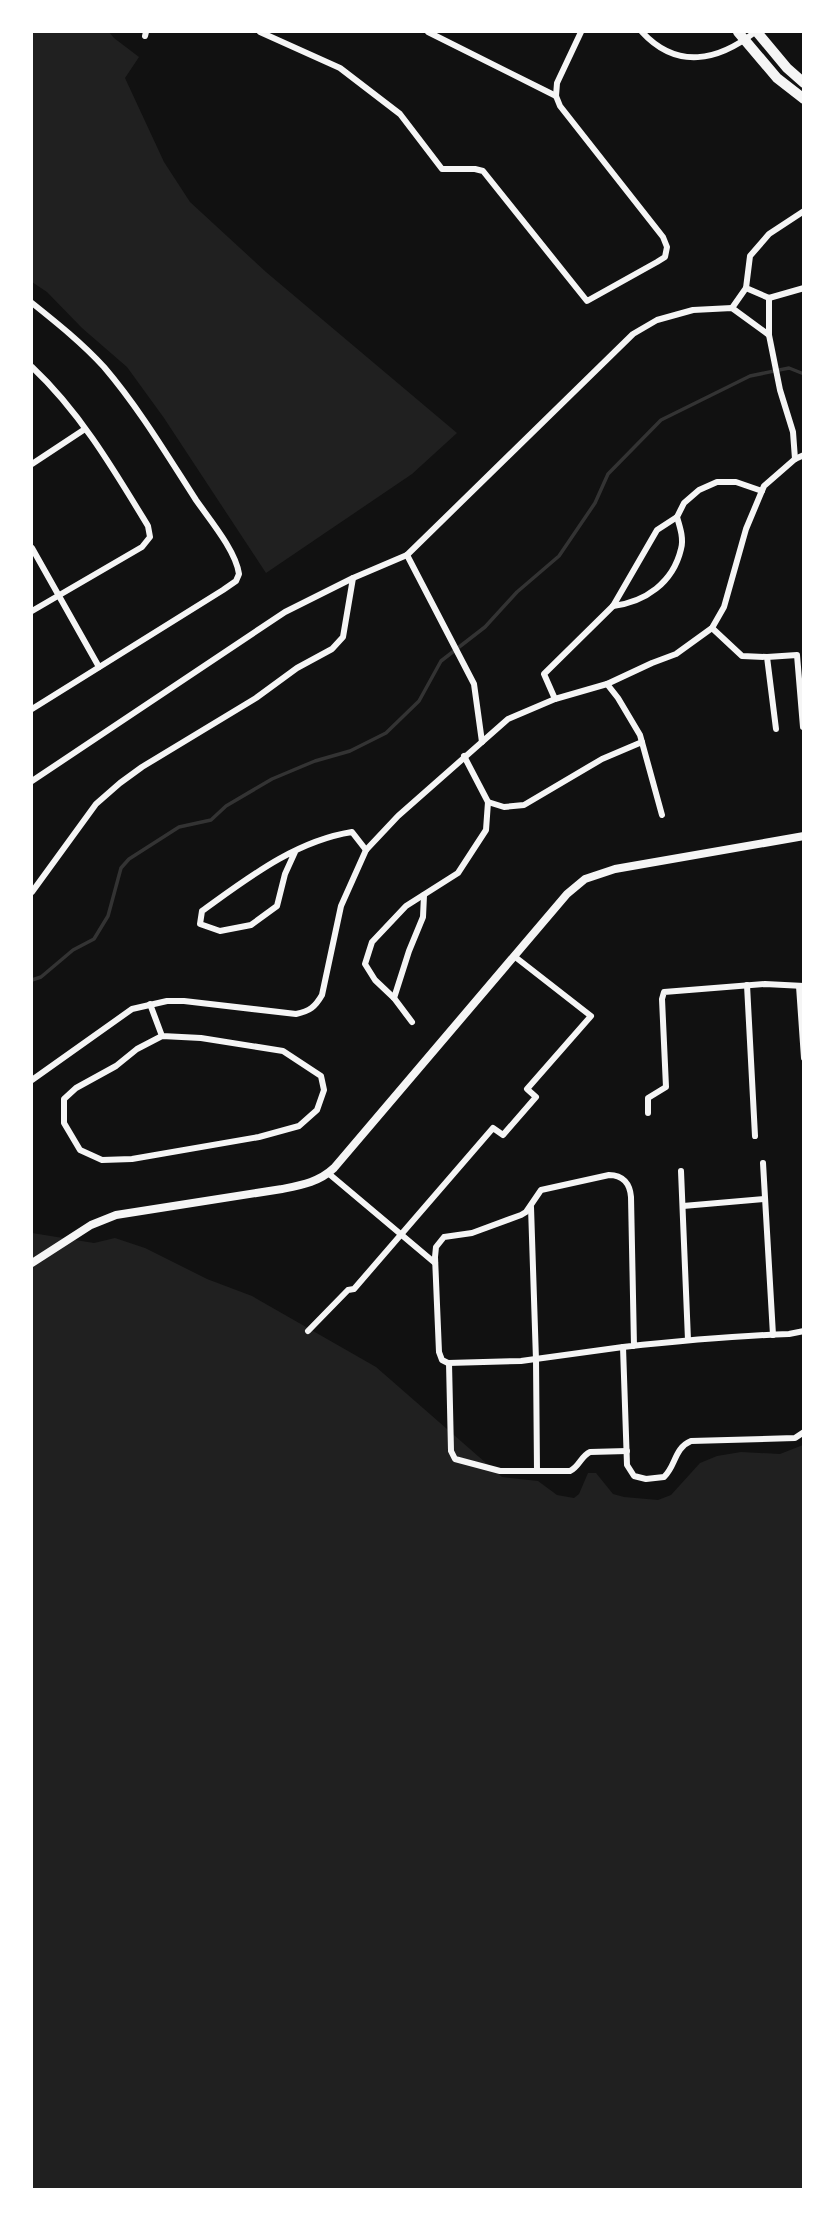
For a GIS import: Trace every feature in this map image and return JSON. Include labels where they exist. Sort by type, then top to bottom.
[{"type":"main road","points":[[756,32],[803,83]]},
{"type":"main road","points":[[741,36],[777,78],[803,99]]},
{"type":"street","points":[[260,32],[340,68],[400,114],[442,169],[483,171],[587,301],[665,257],[667,247],[663,237],[560,106],[556,96],[557,83],[581,32]]},
{"type":"street","points":[[428,32],[556,96]]},
{"type":"street","points":[[642,32],[664,50],[685,56],[718,54],[741,36],[756,32]]},
{"type":"street","points":[[732,308],[746,288],[750,256],[769,234],[803,211]]},
{"type":"street","points":[[746,288],[769,298],[803,288]]},
{"type":"street","points":[[769,298],[769,335],[780,390],[793,432],[795,459]]},
{"type":"street","points":[[32,303],[76,339],[104,368],[158,442],[238,566],[238,577],[229,585],[32,709]]},
{"type":"street","points":[[32,780],[285,612],[407,555],[633,334],[657,320],[693,310],[732,308],[769,335]]},
{"type":"street","points":[[32,366],[69,407],[112,466],[149,526],[150,537],[142,547],[32,611]]},
{"type":"street","points":[[32,464],[85,429]]},
{"type":"street","points":[[32,1080],[132,1009],[150,1004],[184,1001],[281,1014],[308,1012],[316,1005],[321,995],[341,906],[366,850],[464,756],[508,719],[555,699],[607,684],[676,654],[712,628],[724,607],[746,529],[764,486],[803,455]]},
{"type":"street","points":[[555,699],[544,674],[613,606],[657,530],[677,517],[684,503],[699,490],[717,482],[736,482],[762,491]]},
{"type":"street","points":[[613,606],[630,604],[652,593],[675,566],[682,548],[682,534],[677,517]]},
{"type":"street","points":[[32,548],[99,667]]},
{"type":"street","points":[[407,555],[474,684],[481,742]]},
{"type":"street","points":[[32,892],[96,804],[120,783],[153,760],[257,698],[297,668],[332,649],[343,637],[353,578]]},
{"type":"street","points":[[712,628],[742,656],[797,655],[803,727]]},
{"type":"street","points":[[767,657],[776,729]]},
{"type":"street","points":[[607,684],[640,735],[662,815]]},
{"type":"street","points":[[488,802],[504,807],[524,805],[602,759],[642,742]]},
{"type":"street","points":[[412,1022],[394,998],[375,980],[365,964],[372,942],[406,906],[458,873],[486,830],[488,802],[464,756]]},
{"type":"street","points":[[295,852],[285,874],[277,906],[260,919],[251,925],[220,931],[201,923],[202,911],[264,866],[330,835],[352,832],[366,850]]},
{"type":"street","points":[[32,1263],[91,1225],[117,1215],[304,1185],[328,1173],[566,894],[595,874],[803,836]]},
{"type":"street","points":[[394,998],[423,917],[424,895]]},
{"type":"street","points":[[308,1331],[348,1290],[354,1289],[493,1128],[503,1135],[536,1097],[527,1090],[591,1016],[514,956]]},
{"type":"street","points":[[747,985],[755,1136]]},
{"type":"street","points":[[648,1113],[650,1095],[666,1087],[662,999],[664,992],[747,985],[801,986],[803,1058]]},
{"type":"street","points":[[150,1004],[162,1036]]},
{"type":"street","points":[[162,1036],[201,1038],[284,1051],[321,1076],[324,1090],[317,1110],[299,1126],[260,1137],[132,1159],[102,1160],[80,1150],[64,1123],[64,1100],[76,1088],[162,1036]]},
{"type":"street","points":[[762,1163],[773,1335]]},
{"type":"street","points":[[681,1171],[688,1340]]},
{"type":"street","points":[[328,1173],[435,1263]]},
{"type":"street","points":[[634,1346],[631,1191],[626,1182],[617,1175],[541,1190],[531,1206],[521,1215],[472,1233],[444,1237],[435,1249],[439,1352],[442,1360],[449,1363],[536,1360],[623,1347],[803,1331]]},
{"type":"street","points":[[683,1206],[765,1199]]},
{"type":"street","points":[[531,1206],[537,1471]]},
{"type":"street","points":[[623,1347],[627,1465],[632,1474],[642,1478],[661,1478],[671,1470],[681,1446],[691,1441],[794,1438],[803,1432]]},
{"type":"street","points":[[449,1363],[452,1457],[489,1469],[572,1470],[585,1454],[590,1452],[627,1451]]},
{"type":"shaded area","points":[[32,32],[109,32],[139,57],[125,78],[164,162],[190,202],[266,272],[457,433],[412,474],[266,573],[164,418],[127,367],[82,328],[47,292],[32,282]]},
{"type":"shaded area","points":[[32,1233],[94,1243],[115,1238],[145,1248],[207,1279],[252,1296],[376,1367],[502,1477],[538,1481],[557,1495],[574,1498],[579,1494],[588,1473],[596,1473],[613,1494],[658,1500],[671,1495],[700,1463],[717,1456],[741,1452],[780,1454],[803,1445],[803,2189],[32,2189]]},
{"type":"waterway","points":[[32,980],[41,977],[73,950],[94,939],[108,916],[121,868],[129,859],[179,827],[211,820],[226,806],[272,779],[315,761],[350,751],[386,733],[419,701],[441,661],[485,627],[517,592],[559,556],[595,503],[608,474],[661,420],[750,376],[789,368],[804,374]]}]
